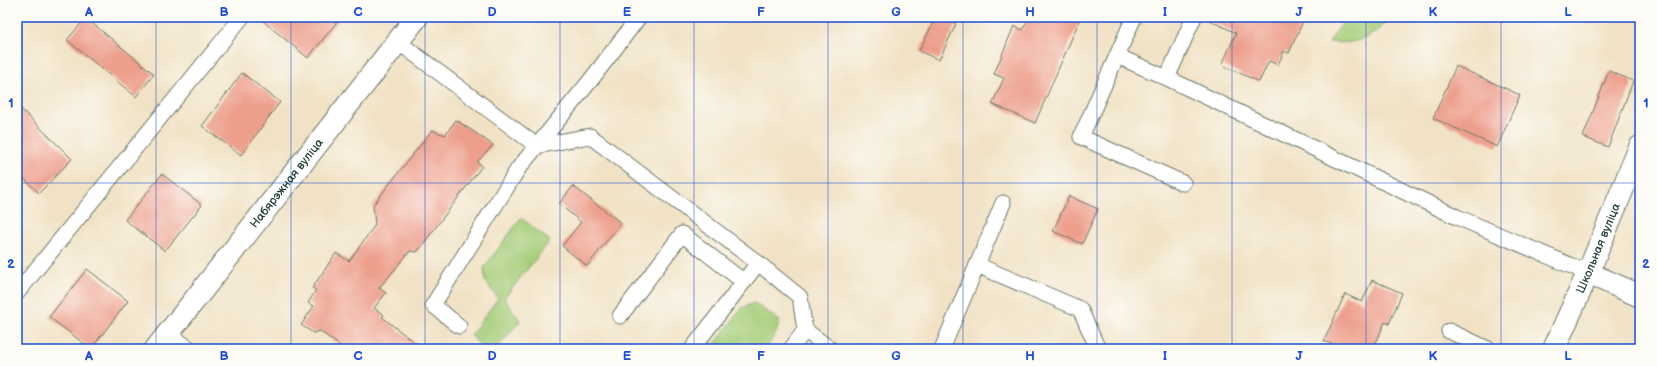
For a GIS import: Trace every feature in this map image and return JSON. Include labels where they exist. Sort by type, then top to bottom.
[{"type":"street","name":"Набярэжная вуліца","points":[[162,341],[417,17]]},
{"type":"street","name":"Школьная вуліца","points":[[1554,349],[1588,273],[1640,147]]},
{"type":"street","points":[[1588,273],[1640,296]]},
{"type":"lane","points":[[17,293],[242,17]]},
{"type":"lane","points":[[459,326],[432,305],[518,169],[590,81],[639,17]]},
{"type":"lane","points":[[1134,17],[1081,137],[1183,183]]},
{"type":"lane","points":[[1167,78],[1194,17]]},
{"type":"lane","points":[[397,41],[537,146],[590,136],[758,263],[800,297],[805,330],[830,349]]},
{"type":"lane","points":[[1117,56],[1167,78],[1458,217],[1588,273]]},
{"type":"lane","points":[[942,349],[1003,203]]},
{"type":"lane","points":[[620,316],[682,234],[744,282]]},
{"type":"lane","points":[[692,349],[758,263]]},
{"type":"lane","points":[[976,265],[1080,309],[1098,349]]},
{"type":"lane","points":[[791,349],[805,330]]},
{"type":"lane","points":[[1449,331],[1488,349]]},
{"type":"lane","points":[[162,341],[190,349]]},
{"type":"green space","points":[[1347,17],[1388,17],[1377,31],[1363,39],[1337,43],[1329,42]]},
{"type":"green space","points":[[521,218],[550,241],[504,298],[520,321],[496,349],[483,349],[471,335],[498,298],[485,281],[484,268]]},
{"type":"green space","points":[[754,303],[780,321],[776,333],[765,349],[711,349],[742,308]]},
{"type":"building","points":[[258,17],[341,17],[308,58]]},
{"type":"building","points":[[936,17],[942,17],[956,24],[939,60],[919,51]]},
{"type":"building","points":[[1029,17],[1081,17],[1035,123],[992,104],[1004,78],[994,74],[1014,26],[1023,30]]},
{"type":"building","points":[[1203,17],[1305,17],[1289,53],[1284,51],[1278,65],[1269,61],[1259,82],[1222,65],[1236,33]]},
{"type":"building","points":[[86,18],[154,74],[136,97],[67,40]]},
{"type":"building","points":[[1456,66],[1520,95],[1497,147],[1433,118]]},
{"type":"building","points":[[1609,71],[1633,81],[1608,147],[1583,137]]},
{"type":"building","points":[[242,73],[280,102],[241,155],[202,126]]},
{"type":"building","points":[[17,105],[72,159],[39,193],[17,172]]},
{"type":"building","points":[[456,120],[493,145],[477,162],[482,166],[417,252],[410,251],[379,288],[386,293],[374,308],[384,315],[382,317],[423,349],[344,349],[320,331],[313,333],[301,325],[314,306],[308,303],[316,290],[312,288],[336,253],[349,261],[375,225],[373,205],[432,130],[445,135]]},
{"type":"building","points":[[162,174],[202,205],[165,251],[125,220]]},
{"type":"building","points":[[573,186],[621,223],[587,266],[562,246],[581,222],[559,204]]},
{"type":"building","points":[[1069,196],[1098,209],[1082,244],[1053,231]]},
{"type":"building","points":[[87,269],[128,301],[91,349],[49,317]]},
{"type":"building","points":[[1372,280],[1402,293],[1389,324],[1385,322],[1373,349],[1344,349],[1324,341],[1345,294],[1362,302]]}]
